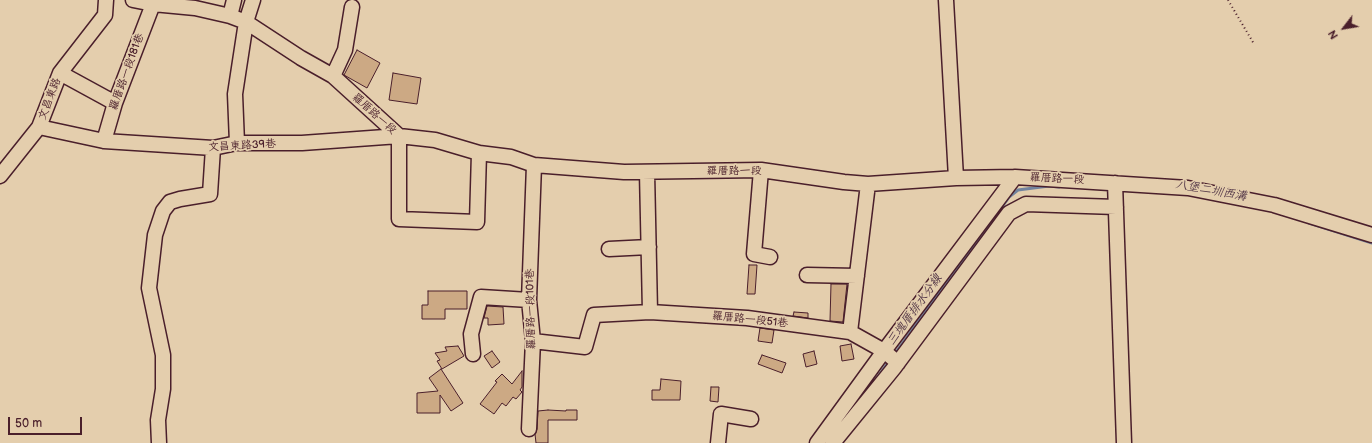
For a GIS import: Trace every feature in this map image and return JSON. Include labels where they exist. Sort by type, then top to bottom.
[{"type":"street","name":"文昌東路","points":[[0,176],[39,127],[60,73],[105,15],[106,0]]},
{"type":"street","name":"羅厝路一段","points":[[133,0],[153,4],[197,4],[246,22],[300,58],[333,76],[399,136],[435,140],[479,153],[511,157],[534,165],[624,172],[761,170],[868,184],[956,178],[1015,177],[1188,188],[1267,203],[1372,236]]},
{"type":"street","points":[[230,16],[234,0]]},
{"type":"street","points":[[237,143],[235,94],[246,22],[253,0]]},
{"type":"street","points":[[946,0],[956,178]]},
{"type":"street","name":"羅厝路一段181巷","points":[[104,141],[115,103],[153,4]]},
{"type":"street","points":[[333,76],[345,50],[352,7]]},
{"type":"street","points":[[60,73],[115,103]]},
{"type":"street","name":"文昌東路39巷","points":[[39,127],[104,141],[213,148],[237,143],[302,144],[399,136]]},
{"type":"street","points":[[399,136],[399,219],[477,222],[479,153]]},
{"type":"street","points":[[159,443],[158,420],[163,389],[163,355],[149,288],[155,235],[163,211],[170,202],[210,194],[213,148]]},
{"type":"street","name":"羅厝路一段101巷","points":[[529,429],[533,341],[529,300],[534,165]]},
{"type":"street","points":[[761,170],[754,254],[770,257]]},
{"type":"street","points":[[647,172],[650,312]]},
{"type":"street","points":[[833,443],[1015,177]]},
{"type":"street","points":[[1115,183],[1124,443]]},
{"type":"street","points":[[850,332],[868,184]]},
{"type":"street","points":[[817,443],[892,357],[1009,213],[1026,204],[1116,207]]},
{"type":"street","points":[[609,250],[649,247]]},
{"type":"street","points":[[807,275],[857,276]]},
{"type":"street","points":[[473,354],[471,334],[481,297],[529,300]]},
{"type":"street","name":"羅厝路一段51巷","points":[[533,341],[584,347],[594,315],[650,312],[747,318],[850,332],[892,357]]},
{"type":"street","points":[[718,443],[721,414],[751,419]]},
{"type":"path","points":[[1228,0],[1254,44]]},
{"type":"building","points":[[357,50],[380,63],[367,88],[344,75]]},
{"type":"building","points":[[393,73],[421,78],[417,104],[389,100]]},
{"type":"building","points":[[749,265],[757,265],[755,294],[747,294]]},
{"type":"building","points":[[831,284],[847,284],[843,322],[830,321]]},
{"type":"building","points":[[428,291],[467,291],[467,309],[445,309],[445,319],[422,319],[422,305],[428,305]]},
{"type":"building","points":[[487,306],[503,307],[504,324],[488,325],[488,318],[484,318]]},
{"type":"building","points":[[794,312],[808,313],[808,318],[793,316]]},
{"type":"building","points":[[760,328],[774,330],[772,343],[758,341]]},
{"type":"building","points":[[851,344],[854,359],[842,361],[840,346]]},
{"type":"building","points":[[458,346],[464,356],[442,369],[437,361],[440,360],[435,353],[447,351],[445,347]]},
{"type":"building","points":[[492,351],[500,362],[492,368],[484,356]]},
{"type":"building","points":[[814,351],[817,364],[806,367],[803,354]]},
{"type":"building","points":[[762,355],[786,363],[782,373],[758,364]]},
{"type":"building","points":[[441,369],[463,403],[451,411],[440,395],[440,413],[417,413],[417,393],[438,391],[429,378]]},
{"type":"building","points":[[522,371],[522,387],[520,390],[522,392],[516,399],[513,397],[506,406],[502,403],[494,414],[480,404],[497,382],[495,381],[502,374],[512,384]]},
{"type":"building","points":[[661,379],[681,381],[680,400],[652,400],[652,390],[660,390]]},
{"type":"building","points":[[711,387],[719,387],[718,402],[710,401]]},
{"type":"building","points":[[577,410],[577,420],[548,420],[548,443],[536,443],[535,434],[537,429],[538,411]]},
{"type":"waterway","name":"三塊厝排水分線","points":[[894,355],[1009,197],[1018,190],[1049,186],[1059,187]]},
{"type":"waterway","name":"八堡二圳西溝","points":[[1309,223],[1372,243]]},
{"type":"waterway","name":"三塊厝排水分線","points":[[877,378],[889,361]]}]
